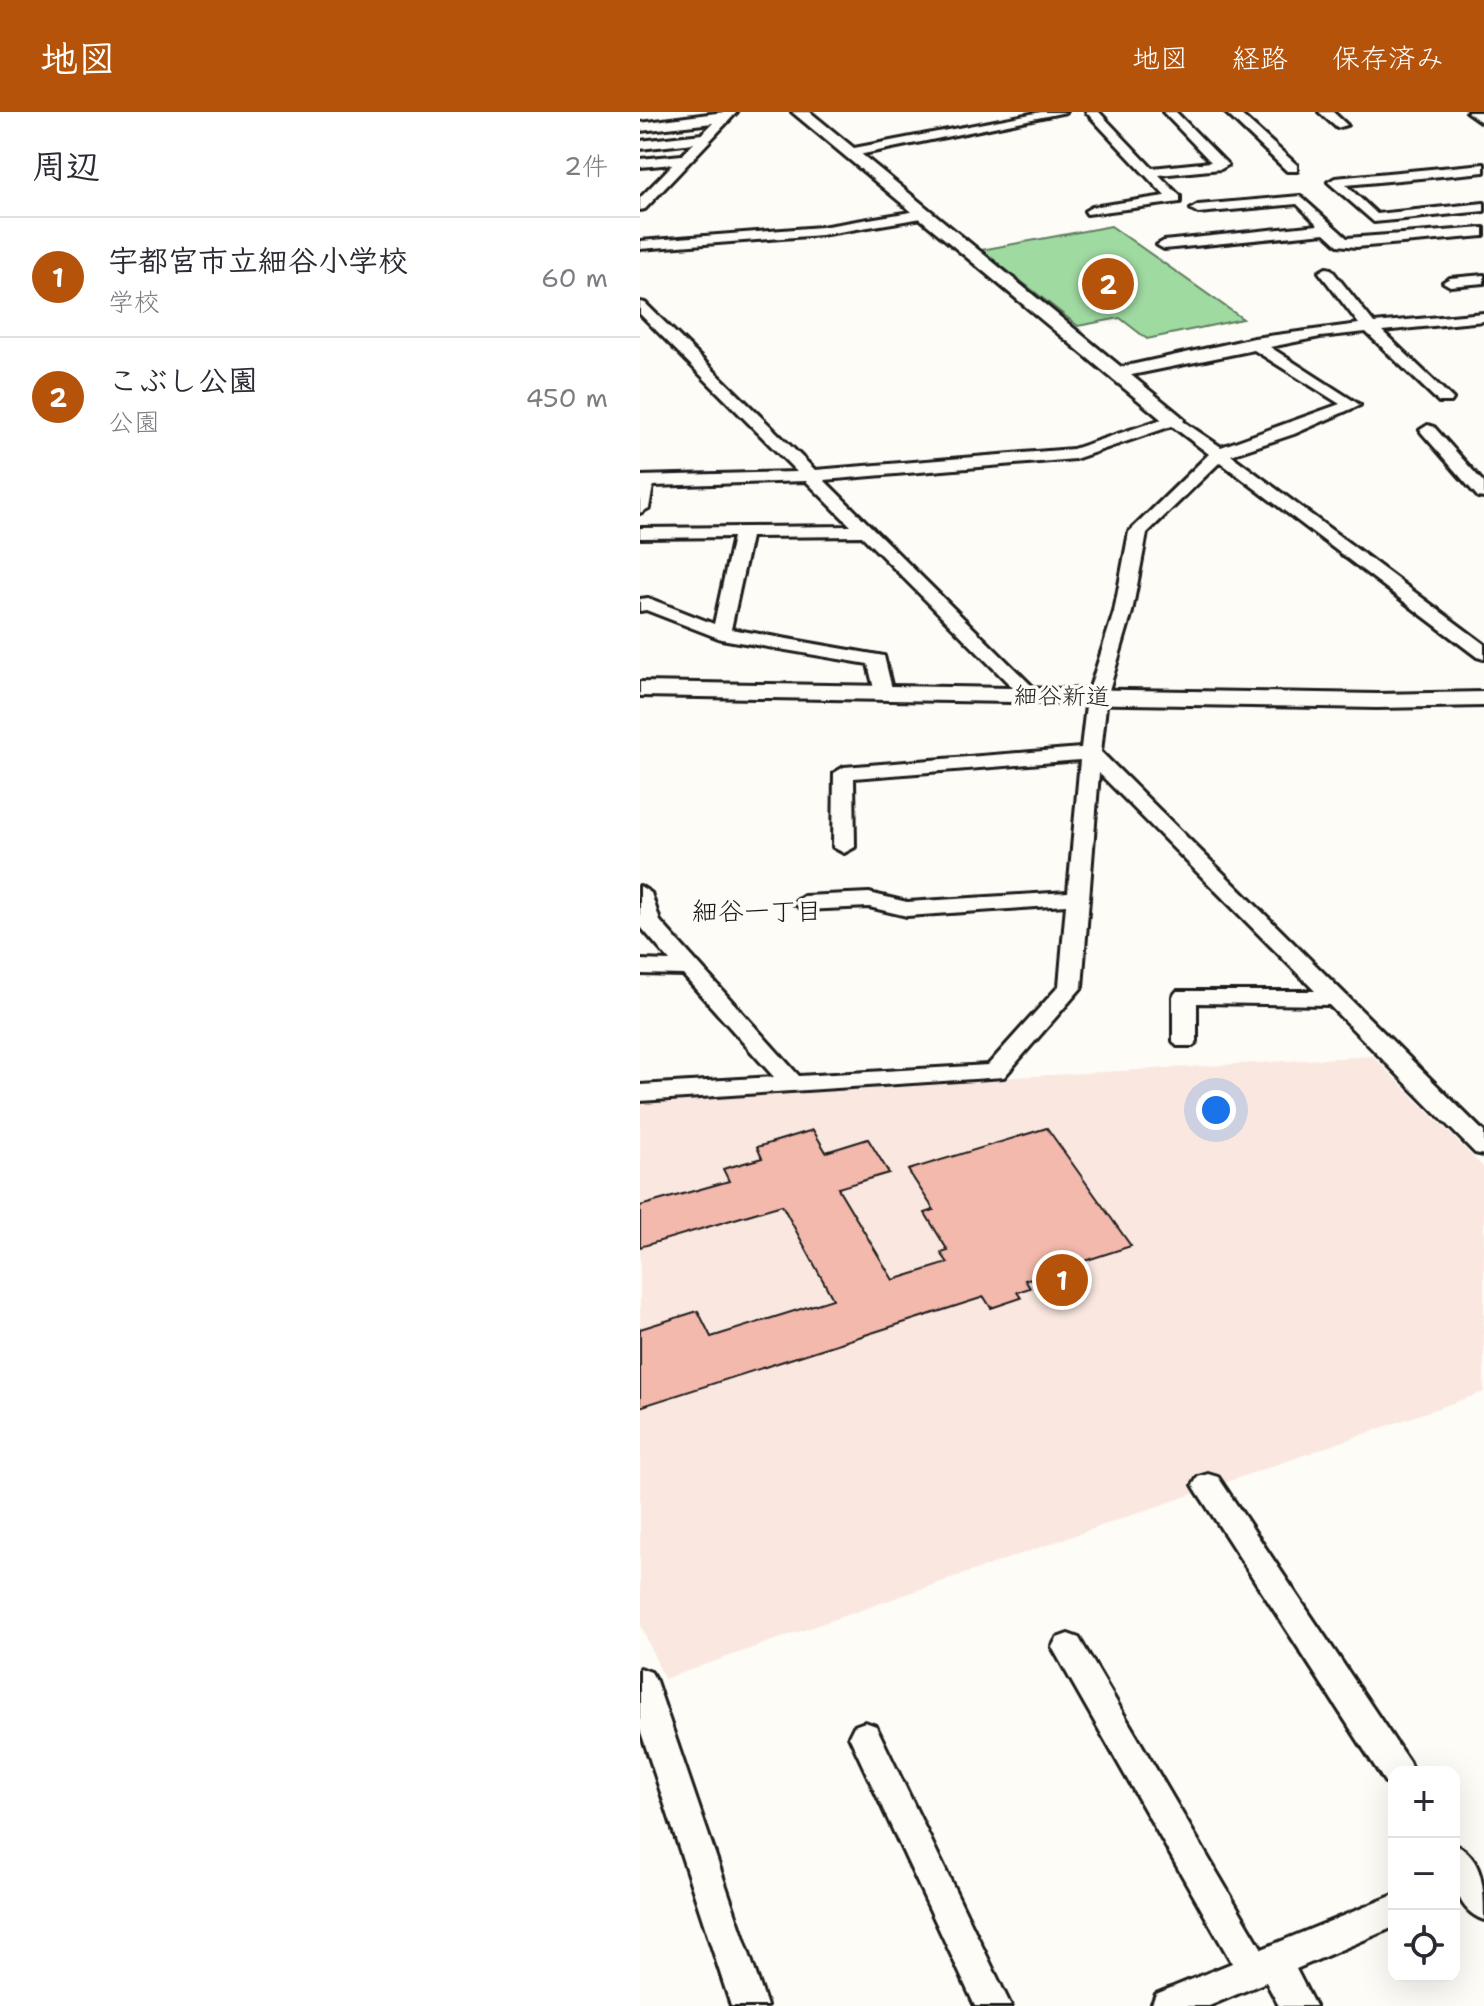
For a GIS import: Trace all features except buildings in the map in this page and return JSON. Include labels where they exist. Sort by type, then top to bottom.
[{"type":"street","points":[[800,112],[1174,420],[1484,653]]},
{"type":"street","points":[[849,153],[1003,116],[1060,112]]},
{"type":"street","points":[[1092,112],[1175,199],[1092,211]]},
{"type":"street","points":[[1149,172],[1221,165],[1169,112]]},
{"type":"street","points":[[1231,112],[1292,168]]},
{"type":"street","points":[[1325,112],[1341,125]]},
{"type":"street","points":[[1473,112],[1484,120]]},
{"type":"street","points":[[640,127],[728,115]]},
{"type":"street","points":[[640,206],[728,115]]},
{"type":"street","points":[[640,145],[705,138]]},
{"type":"street","points":[[640,163],[685,159]]},
{"type":"street","points":[[1484,168],[1335,182],[1374,218],[1484,207]]},
{"type":"street","points":[[1198,209],[1300,200],[1343,242],[1484,232]]},
{"type":"street","points":[[640,245],[821,231],[923,214]]},
{"type":"street","points":[[1164,245],[1329,228]]},
{"type":"street","points":[[1326,272],[1370,328],[1445,399]]},
{"type":"street","points":[[1450,282],[1484,279]]},
{"type":"street","points":[[640,306],[1031,695]]},
{"type":"street","points":[[1117,373],[1254,343],[1484,317]]},
{"type":"street","points":[[640,1093],[995,1072],[1070,987],[1097,697],[1123,612],[1138,532],[1220,453],[1288,431],[1352,405],[1254,343]]},
{"type":"street","points":[[640,508],[643,481],[809,476],[1075,454],[1174,420]]},
{"type":"street","points":[[1428,430],[1484,493]]},
{"type":"street","points":[[640,533],[867,531]]},
{"type":"street","points":[[721,633],[743,533]]},
{"type":"street","points":[[640,605],[648,604],[721,633],[877,660],[883,693]]},
{"type":"street","name":"細谷新道","points":[[640,689],[1377,701],[1484,699]]},
{"type":"street","points":[[844,847],[844,773],[1091,753],[1484,1147]]},
{"type":"street","points":[[640,893],[649,923],[794,1085]]},
{"type":"street","points":[[804,903],[869,900],[907,909],[1080,898]]},
{"type":"street","points":[[640,967],[689,968]]},
{"type":"street","points":[[1185,1041],[1185,996],[1335,998]]},
{"type":"street","points":[[1208,1485],[1393,1766]]},
{"type":"street","points":[[1068,1647],[1264,1966],[1297,2006]]},
{"type":"street","points":[[640,1681],[749,2006]]},
{"type":"street","points":[[865,1736],[993,2006]]},
{"type":"street","points":[[1169,2006],[1388,1914]]},
{"type":"shaded area","points":[[1373,1056],[1484,1168],[1484,1392],[664,1679],[640,1623],[640,1099]]},
{"type":"green space","points":[[1111,226],[1243,319],[1147,339],[1120,318],[1078,326],[981,250]]},
{"type":"place","name":"こぶし公園","points":[[1108,284]]},
{"type":"place","name":"宇都宮市立細谷小学校","points":[[1062,1280]]},
{"type":"district","name":"細谷一丁目","points":[[757,910]]}]
